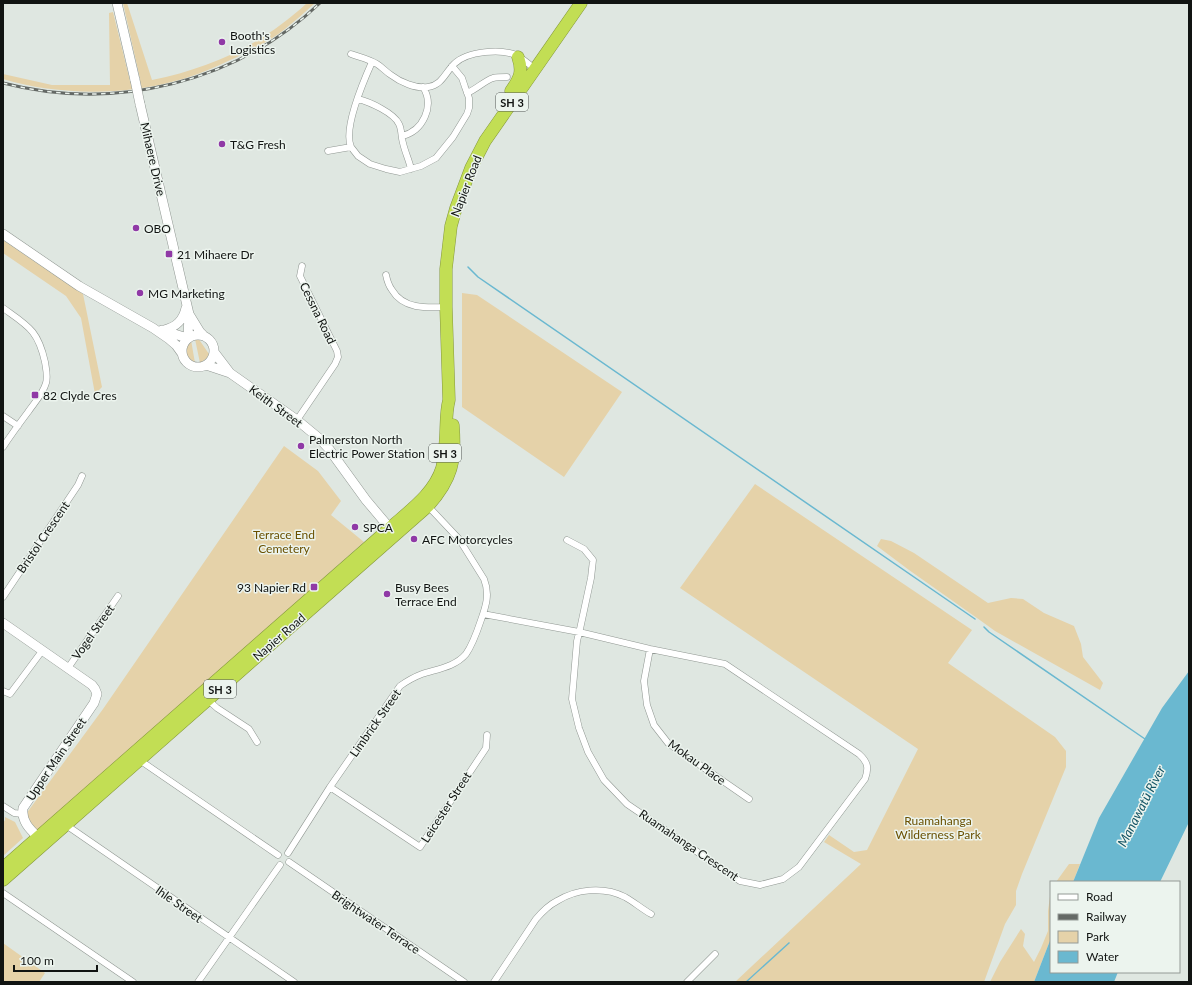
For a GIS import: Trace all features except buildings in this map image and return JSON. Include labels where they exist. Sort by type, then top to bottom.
[{"type":"highway","name":"Napier Road","points":[[41,840],[425,503],[442,468],[445,445],[449,400],[446,269],[451,226],[456,208],[464,183],[485,142],[581,3]]},
{"type":"highway","points":[[485,142],[492,120],[521,73],[518,56]]},
{"type":"highway","name":"Napier Road","points":[[41,840],[66,825],[136,757],[208,700],[252,655]]},
{"type":"highway","name":"SH 3","points":[[3,868],[41,840]]},
{"type":"highway","name":"SH 3","points":[[3,880],[41,840]]},
{"type":"main road","name":"Mihaere Drive","points":[[117,3],[189,314],[203,335]]},
{"type":"main road","points":[[3,234],[79,286],[153,328],[169,339],[176,345],[184,360],[190,365],[198,367],[206,365],[212,360],[214,348],[210,340],[203,335],[198,334],[192,335],[182,344],[181,352]]},
{"type":"main road","points":[[164,330],[171,328],[180,322],[187,305]]},
{"type":"main road","name":"Mihaere Drive","points":[[188,338],[189,314]]},
{"type":"main road","points":[[153,328],[188,338]]},
{"type":"main road","name":"Keith Street","points":[[214,352],[230,373]]},
{"type":"main road","name":"Keith Street","points":[[206,365],[230,373],[297,420],[320,439],[366,500],[393,531]]},
{"type":"main road","name":"Vogel Street","points":[[3,623],[92,685],[98,694]]},
{"type":"main road","name":"Upper Main Street","points":[[41,840],[25,822],[22,814],[23,808],[94,703],[98,694]]},
{"type":"street","points":[[351,54],[376,63],[396,78],[415,86],[423,87],[435,85],[440,82],[452,66],[461,58],[482,53],[497,52],[518,56],[535,68]]},
{"type":"street","points":[[372,62],[358,99],[348,136],[349,142],[358,156],[370,164],[400,172],[421,166],[436,158],[453,137],[467,114],[469,108],[469,98],[462,78],[452,66]]},
{"type":"street","points":[[467,93],[495,78],[507,77]]},
{"type":"street","points":[[402,136],[417,129],[424,119],[428,104],[426,92],[423,87]]},
{"type":"street","points":[[358,99],[371,103],[394,118],[400,125],[403,144],[411,169]]},
{"type":"street","points":[[328,151],[351,146]]},
{"type":"street","name":"Cessna Road","points":[[297,420],[335,364],[338,357],[337,351],[300,276],[302,266]]},
{"type":"street","points":[[386,275],[392,291],[400,300],[409,305],[417,307],[446,307]]},
{"type":"street","points":[[3,308],[28,326],[40,342],[47,373],[43,390],[3,448]]},
{"type":"street","points":[[3,416],[18,426]]},
{"type":"street","name":"Bristol Crescent","points":[[3,597],[78,485],[82,476]]},
{"type":"street","name":"Limbrick Street","points":[[288,853],[330,787],[400,686],[414,677],[447,666],[461,658],[471,645],[486,604],[488,592],[484,579],[459,539],[425,503]]},
{"type":"street","points":[[567,540],[584,549],[593,560],[591,578],[579,632]]},
{"type":"street","name":"Vogel Street","points":[[68,668],[118,596]]},
{"type":"street","name":"Ruamahanga Crescent","points":[[483,614],[579,632],[650,649],[725,664],[859,754],[866,761],[868,766],[866,779],[799,867],[783,879],[760,885],[740,881],[627,804],[604,780],[588,752],[579,728],[572,698],[579,632]]},
{"type":"street","name":"Mokau Place","points":[[650,649],[644,680],[646,705],[654,725],[668,744],[748,799]]},
{"type":"street","points":[[3,691],[10,694],[42,651]]},
{"type":"street","points":[[208,700],[217,708],[249,729],[257,742]]},
{"type":"street","name":"Leicester Street","points":[[330,787],[420,847],[486,748],[487,735]]},
{"type":"street","points":[[136,757],[278,855]]},
{"type":"street","points":[[3,806],[14,813],[22,814]]},
{"type":"street","name":"Ihle Street","points":[[66,825],[294,982]]},
{"type":"street","points":[[278,855],[282,852],[288,853],[290,858],[289,862],[284,866],[280,865]]},
{"type":"street","points":[[278,855],[277,860],[280,865]]},
{"type":"street","name":"Brightwater Terrace","points":[[289,862],[464,982]]},
{"type":"street","points":[[198,982],[280,865]]},
{"type":"street","points":[[494,982],[536,919],[544,910],[556,901],[568,895],[592,890],[613,893],[624,897],[651,914]]},
{"type":"street","points":[[3,893],[133,982]]},
{"type":"street","points":[[687,982],[715,954]]},
{"type":"green space","points":[[123,3],[127,3],[152,80],[195,69],[235,52],[273,31],[307,3],[315,3],[285,29],[261,45],[213,68],[175,81],[133,89],[89,92],[45,88],[3,79],[3,74],[52,85],[110,85],[109,13],[113,12],[130,81],[140,79]]},
{"type":"green space","points":[[3,240],[83,294],[102,387],[95,394],[81,318],[66,296],[3,253]]},
{"type":"green space","points":[[462,293],[477,295],[622,392],[564,477],[462,407]]},
{"type":"green space","points":[[198,338],[209,354],[207,358],[200,363],[195,339]]},
{"type":"green space","points":[[191,340],[195,363],[187,356],[186,353],[188,343]]},
{"type":"green space","name":"Terrace End Cemetery","points":[[284,446],[318,471],[341,501],[331,515],[364,542],[37,833],[26,814],[103,709]]},
{"type":"green space","name":"Ruamahanga Wilderness Park","points":[[755,484],[972,630],[948,663],[1055,737],[1066,751],[1066,767],[1022,874],[1016,891],[1016,905],[1005,924],[984,982],[735,982],[861,864],[824,842],[829,835],[854,852],[867,850],[918,749],[680,588]]},
{"type":"green space","points":[[881,539],[891,541],[914,553],[988,603],[1011,598],[1023,599],[1044,613],[1074,626],[1081,644],[1083,657],[1103,683],[1100,690],[995,631],[877,546]]},
{"type":"green space","points":[[5,817],[15,822],[23,838],[3,856],[3,823]]},
{"type":"green space","points":[[1069,864],[1080,864],[1073,881],[1057,881]]},
{"type":"green space","points":[[1050,896],[1050,941],[1034,982],[990,982],[1000,962],[1021,929],[1025,934],[1023,946],[1034,962],[1048,931]]},
{"type":"green space","points":[[3,943],[45,973],[39,982],[3,982]]},
{"type":"water","name":"Manawatū River","points":[[1189,671],[1189,822],[1160,881],[1073,881],[1099,818],[1162,708]]},
{"type":"water","points":[[1050,941],[1050,973],[1118,973],[1114,982],[1034,982]]},
{"type":"water","points":[[789,942],[790,943],[747,982],[745,982]]},
{"type":"waterway","points":[[468,267],[478,277],[975,619]]},
{"type":"waterway","points":[[984,627],[989,632],[1145,739]]},
{"type":"railway","points":[[3,83],[45,91],[88,94],[130,92],[172,84],[212,71],[251,53],[287,31],[320,3]]},
{"type":"place","name":"Booth's Logistics","points":[[222,42]]},
{"type":"place","name":"T&G Fresh","points":[[222,144]]},
{"type":"place","name":"OBO","points":[[136,228]]},
{"type":"place","name":"21 Mihaere Dr","points":[[169,254]]},
{"type":"place","name":"MG Marketing","points":[[140,293]]},
{"type":"place","name":"82 Clyde Cres","points":[[35,395]]},
{"type":"place","name":"Palmerston North Electric Power Station","points":[[301,446]]},
{"type":"place","name":"SPCA","points":[[355,527]]},
{"type":"place","name":"AFC Motorcycles","points":[[414,539]]},
{"type":"place","name":"93 Napier Rd","points":[[314,587]]},
{"type":"place","name":"Busy Bees Terrace End","points":[[387,594]]}]
